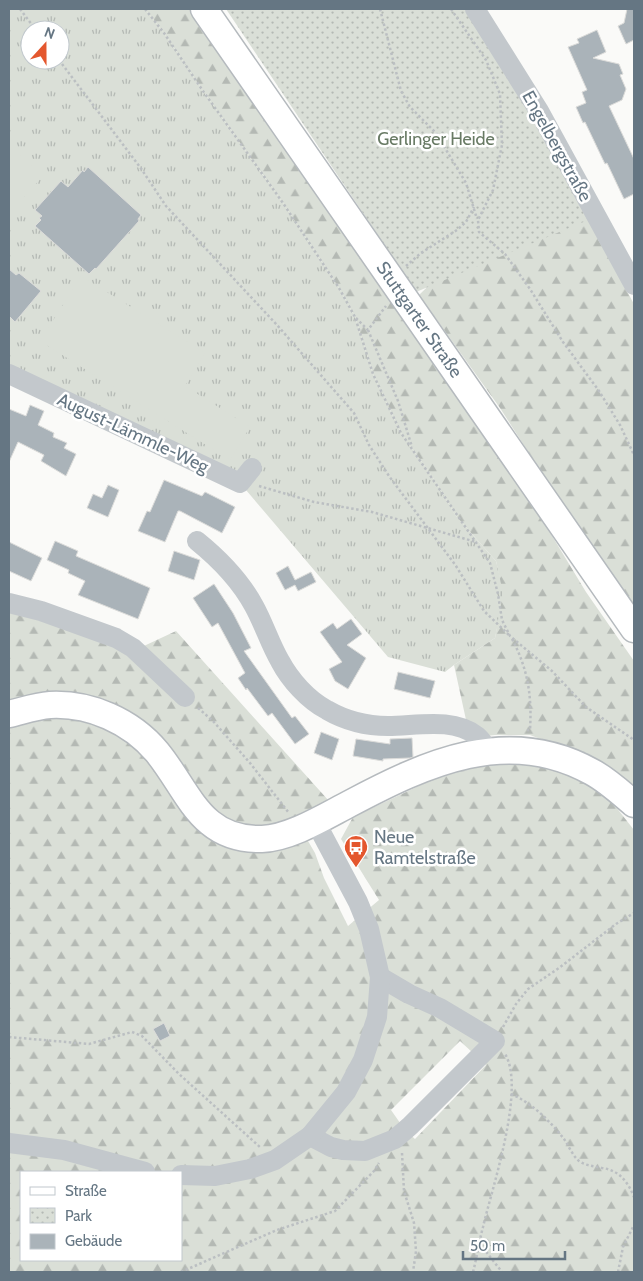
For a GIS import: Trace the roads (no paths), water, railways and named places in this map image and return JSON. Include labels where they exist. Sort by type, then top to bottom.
[{"type":"main road","name":"Stuttgarter Straße","points":[[204,9],[634,629]]},
{"type":"main road","points":[[9,714],[50,705],[94,711],[129,727],[145,739],[158,754],[187,798],[207,820],[223,831],[243,838],[264,839],[307,825],[406,776],[444,761],[489,751],[520,750],[540,752],[593,772],[626,797],[634,820]]},
{"type":"street","name":"Engelbergstraße","points":[[475,9],[539,110],[634,285]]},
{"type":"street","name":"August-Lämmle-Weg","points":[[9,374],[246,476]]},
{"type":"street","points":[[197,541],[209,551],[237,582],[254,605],[280,662],[309,698],[325,710],[347,721],[368,725],[422,724],[459,728],[476,735],[489,751]]},
{"type":"street","points":[[9,603],[42,611],[116,638],[133,648],[185,697]]},
{"type":"street","points":[[182,1175],[215,1176],[250,1169],[275,1160],[310,1136],[346,1092],[364,1060],[377,1017],[380,977],[369,929],[358,902],[307,825]]},
{"type":"street","points":[[310,1136],[331,1147],[343,1150],[365,1151],[395,1138],[410,1126],[495,1041],[440,1008],[409,994],[380,977]]},
{"type":"street","points":[[9,1143],[64,1150],[141,1171]]},
{"type":"place","name":"Neue Ramtelstraße","points":[[356,868]]},
{"type":"park label","name":"Gerlinger Heide","points":[[436,139]]}]
